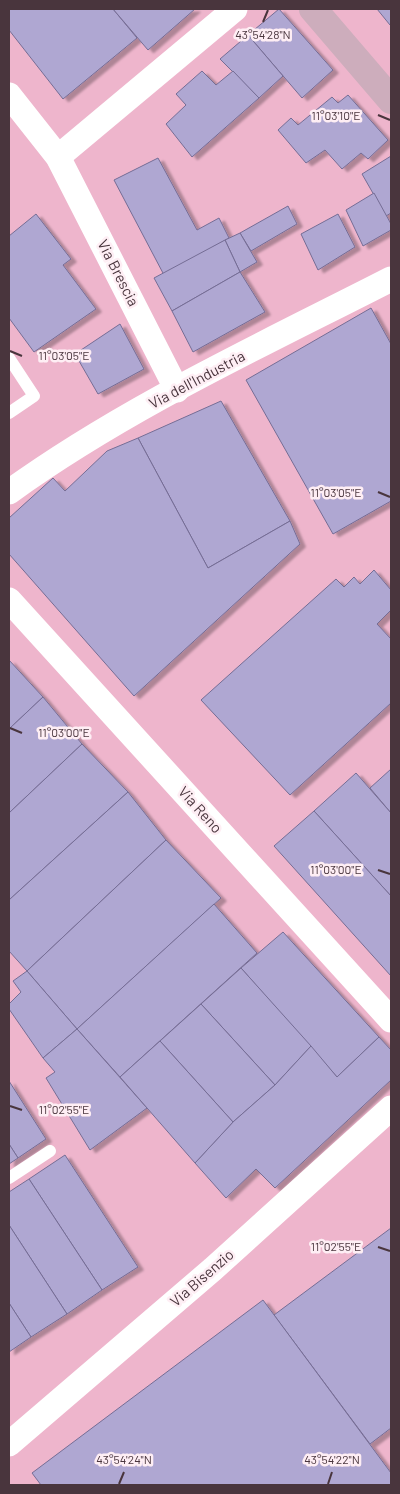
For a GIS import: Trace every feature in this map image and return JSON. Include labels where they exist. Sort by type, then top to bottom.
[{"type":"street","points":[[58,157],[235,9]]},
{"type":"street","points":[[313,9],[391,100]]},
{"type":"street","name":"Via Brescia","points":[[9,95],[58,157],[177,390]]},
{"type":"street","name":"Via dell'Industria","points":[[9,492],[48,464],[177,390],[391,279]]},
{"type":"street","name":"Via Reno","points":[[9,600],[391,1020]]},
{"type":"street","name":"Via Bisenzio","points":[[9,1444],[213,1269],[391,1108]]},
{"type":"lane","points":[[9,358],[34,396],[9,414]]},
{"type":"lane","points":[[9,1178],[50,1151]]},
{"type":"shaded area","points":[[9,9],[391,9],[391,1485],[9,1485]]},
{"type":"building","points":[[9,9],[113,9],[137,38],[63,99],[9,30]]},
{"type":"building","points":[[113,9],[195,9],[148,50]]},
{"type":"building","points":[[279,9],[333,70],[302,98],[248,35]]},
{"type":"building","points":[[377,9],[391,9],[390,25]]},
{"type":"building","points":[[248,35],[283,76],[259,98],[220,59]]},
{"type":"building","points":[[202,71],[216,85],[233,71],[259,98],[192,157],[166,124],[186,105],[176,94]]},
{"type":"building","points":[[348,95],[388,140],[368,159],[361,153],[342,169],[325,150],[306,163],[278,130],[291,118],[298,125],[332,97],[338,103]]},
{"type":"building","points":[[391,156],[391,213],[386,216],[362,174]]},
{"type":"building","points":[[158,158],[197,230],[219,218],[229,238],[164,275],[114,180]]},
{"type":"building","points":[[374,193],[391,224],[391,230],[363,246],[346,210]]},
{"type":"building","points":[[288,206],[297,224],[251,251],[240,233]]},
{"type":"building","points":[[36,214],[71,259],[63,265],[96,309],[34,352],[9,318],[9,236]]},
{"type":"building","points":[[338,214],[355,247],[318,270],[301,234]]},
{"type":"building","points":[[240,233],[257,262],[240,272],[225,240]]},
{"type":"building","points":[[225,240],[240,272],[172,311],[154,278]]},
{"type":"building","points":[[240,272],[265,312],[193,352],[172,311]]},
{"type":"building","points":[[371,308],[391,344],[391,501],[333,534],[246,380]]},
{"type":"building","points":[[120,324],[144,369],[98,394],[75,354]]},
{"type":"building","points":[[221,401],[290,521],[208,568],[138,438]]},
{"type":"building","points":[[138,438],[208,568],[290,521],[300,544],[134,696],[9,554],[9,518],[53,478],[65,491],[107,451]]},
{"type":"building","points":[[374,570],[391,590],[391,610],[377,624],[391,639],[391,703],[290,795],[201,700],[336,579],[344,587],[354,577],[360,584]]},
{"type":"building","points":[[9,660],[43,697],[9,729]]},
{"type":"building","points":[[43,697],[82,744],[9,813],[9,729]]},
{"type":"building","points":[[82,744],[128,792],[9,900],[9,813]]},
{"type":"building","points":[[391,769],[391,813],[370,788]]},
{"type":"building","points":[[356,773],[391,813],[391,896],[314,811]]},
{"type":"building","points":[[128,792],[166,840],[27,971],[9,951],[9,900]]},
{"type":"building","points":[[314,811],[391,896],[391,976],[274,846]]},
{"type":"building","points":[[166,840],[221,898],[77,1029],[27,971]]},
{"type":"building","points":[[214,904],[257,953],[120,1077],[77,1029]]},
{"type":"building","points":[[283,932],[379,1037],[337,1077],[241,968]]},
{"type":"building","points":[[241,968],[311,1046],[275,1085],[201,1004]]},
{"type":"building","points":[[27,971],[77,1029],[43,1058],[9,1009],[9,1004],[21,992],[13,981]]},
{"type":"building","points":[[201,1004],[275,1085],[233,1122],[160,1041]]},
{"type":"building","points":[[77,1029],[147,1108],[90,1150],[46,1078],[55,1072],[43,1058]]},
{"type":"building","points":[[379,1037],[391,1050],[391,1080],[275,1188],[256,1169],[226,1198],[195,1163],[233,1122],[275,1085],[311,1046],[337,1077]]},
{"type":"building","points":[[160,1041],[233,1122],[195,1163],[120,1077]]},
{"type":"building","points":[[9,1081],[46,1139],[18,1158],[9,1144]]},
{"type":"building","points":[[9,1144],[18,1158],[9,1164]]},
{"type":"building","points":[[65,1155],[138,1267],[102,1290],[29,1179]]},
{"type":"building","points":[[29,1179],[102,1290],[67,1314],[9,1225],[9,1192]]},
{"type":"building","points":[[9,1225],[67,1314],[31,1337],[9,1303]]},
{"type":"building","points":[[391,1228],[391,1428],[370,1444],[274,1315]]},
{"type":"building","points":[[263,1300],[391,1473],[391,1485],[41,1485],[32,1473]]},
{"type":"building","points":[[9,1303],[31,1337],[9,1352]]}]
